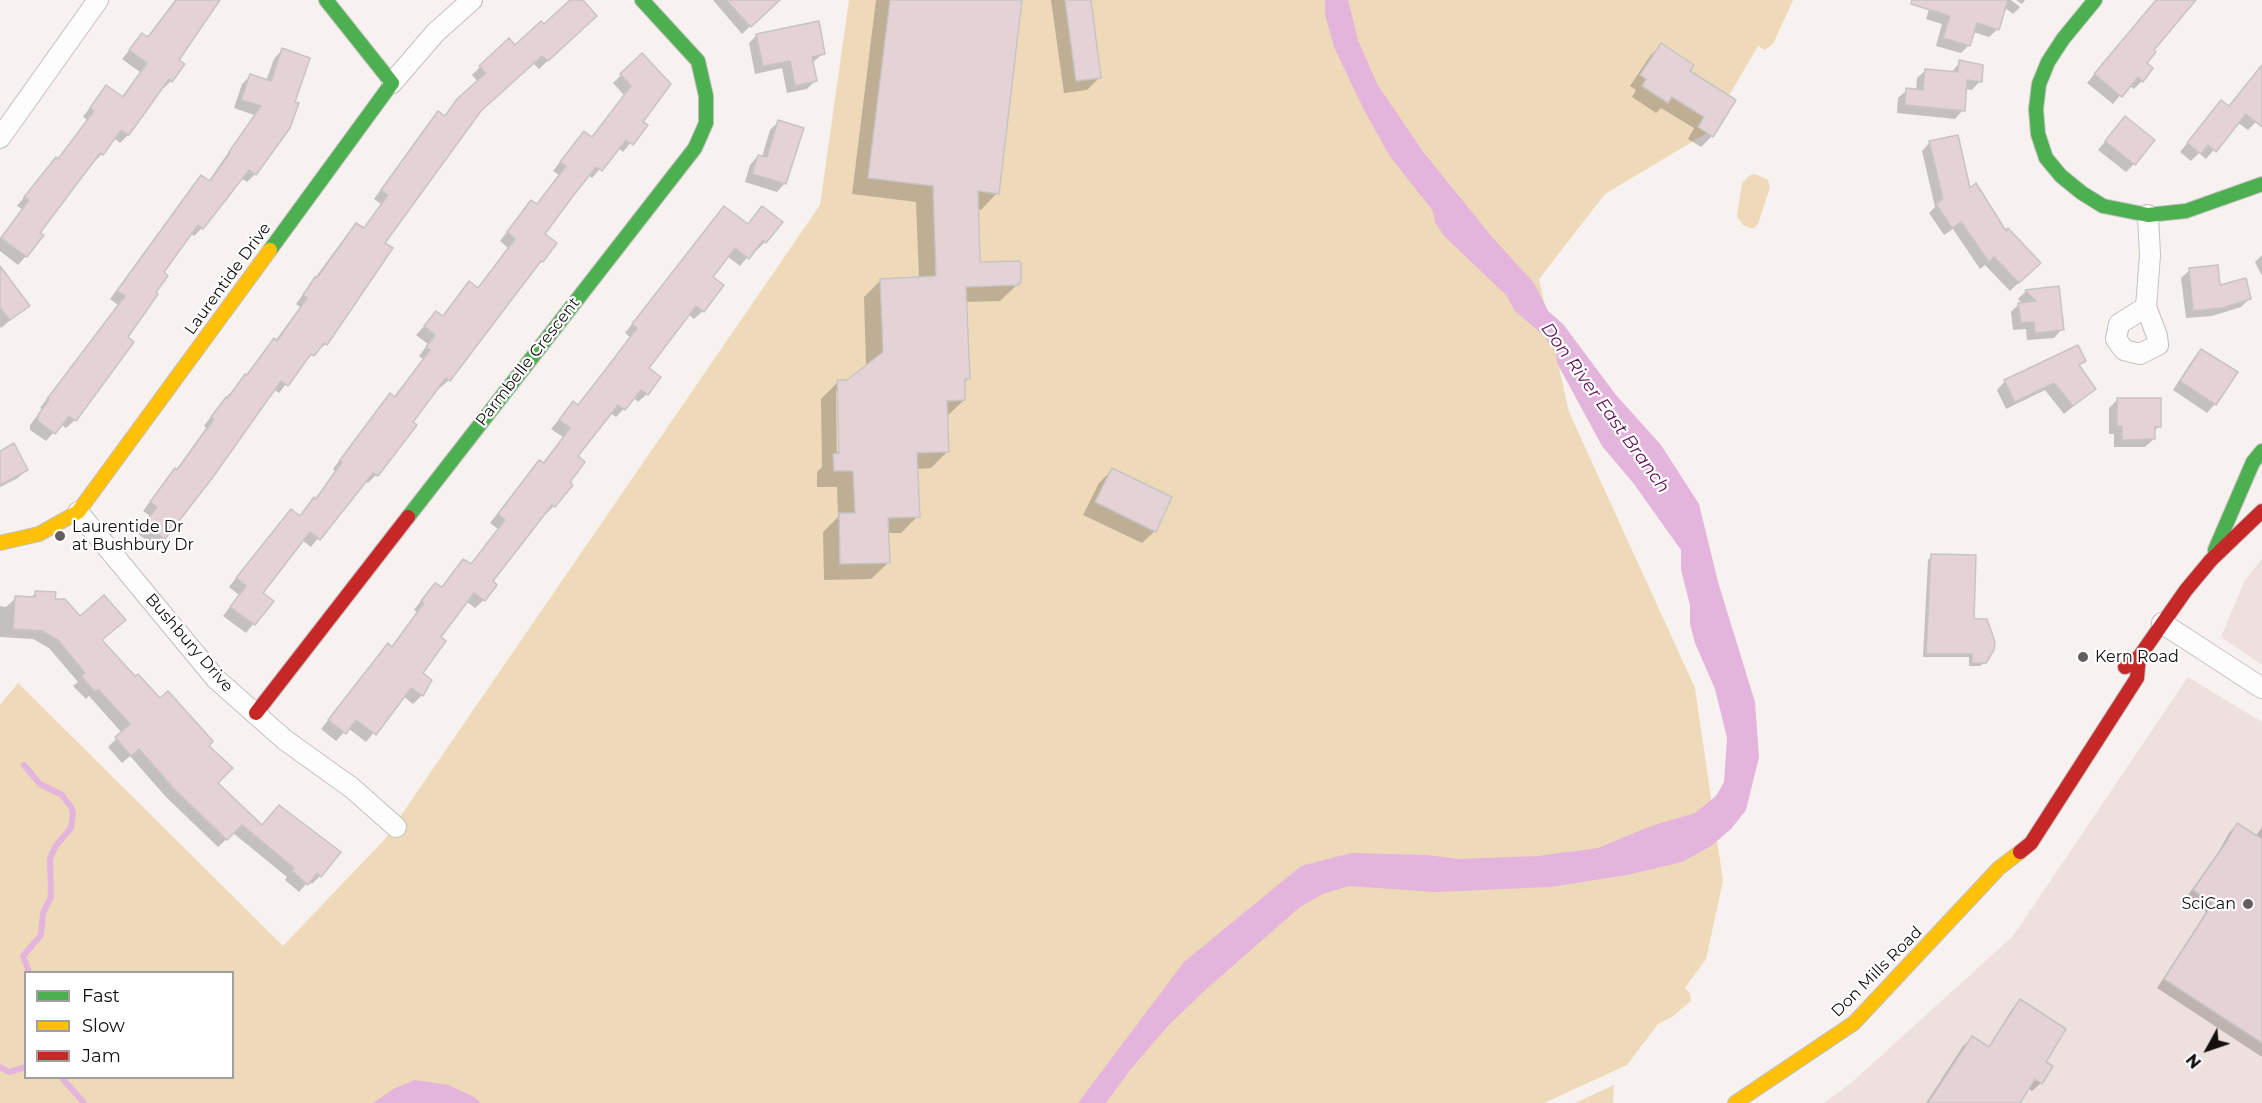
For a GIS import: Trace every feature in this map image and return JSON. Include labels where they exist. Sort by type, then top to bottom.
[{"type":"street","points":[[0,138],[98,0]]},
{"type":"street","points":[[326,0],[392,83],[436,32],[472,0]]},
{"type":"street","name":"Parmbelle Crescent","points":[[256,713],[695,148],[706,123],[706,96],[698,61],[642,0]]},
{"type":"street","points":[[2095,0],[2063,39],[2048,62],[2039,84],[2036,109],[2038,134],[2046,158],[2061,176],[2103,206],[2148,215],[2186,211],[2262,184]]},
{"type":"street","name":"Laurentide Drive","points":[[0,543],[39,534],[78,512],[392,83]]},
{"type":"street","points":[[2146,307],[2150,255],[2148,215]]},
{"type":"street","name":"Don Mills Road","points":[[2211,560],[2253,462],[2262,451]]},
{"type":"street","name":"Don Mills Road","points":[[2116,678],[2122,669],[2139,657],[2211,560],[2262,511]]},
{"type":"street","name":"Bushbury Drive","points":[[78,512],[216,679],[285,740],[373,805],[396,827]]},
{"type":"street","points":[[2162,623],[2262,688]]},
{"type":"street","name":"Don Mills Road","points":[[1735,1103],[1854,1023],[2000,868],[2031,843],[2137,678],[2139,657]]},
{"type":"street","name":"Don Mills Road","points":[[2000,868],[2012,840]]},
{"type":"shaded area","points":[[849,0],[1793,0],[1773,44],[1765,50],[1758,46],[1707,133],[1605,194],[1539,279],[1569,412],[1695,688],[1723,881],[1706,959],[1685,988],[1690,993],[1691,1001],[1672,1017],[1658,1024],[1627,1065],[1544,1103],[0,1103],[0,705],[18,683],[283,946],[384,840],[820,205]]},
{"type":"shaded area","points":[[1755,174],[1768,180],[1770,187],[1758,224],[1750,228],[1743,225],[1737,217],[1742,183],[1750,175]]},
{"type":"shaded area","points":[[2262,559],[2262,665],[2221,637],[2245,580]]},
{"type":"shaded area","points":[[2188,677],[2262,722],[2262,1103],[1824,1103],[1851,1083],[2013,936]]},
{"type":"shaded area","points":[[1614,1085],[1613,1103],[1575,1103]]},
{"type":"water","name":"Don River East Branch","points":[[1325,0],[1348,0],[1358,40],[1377,84],[1424,153],[1492,237],[1534,283],[1548,311],[1563,324],[1616,395],[1661,445],[1699,504],[1718,582],[1755,702],[1759,757],[1746,810],[1731,829],[1711,846],[1682,862],[1627,875],[1550,887],[1436,892],[1349,886],[1323,894],[1300,907],[1203,992],[1167,1027],[1130,1070],[1106,1103],[1078,1103],[1184,962],[1301,866],[1351,853],[1428,855],[1458,859],[1538,856],[1598,848],[1651,826],[1695,813],[1716,796],[1724,782],[1727,738],[1715,689],[1695,643],[1690,624],[1690,605],[1681,570],[1681,550],[1634,484],[1602,446],[1557,363],[1556,353],[1543,335],[1515,311],[1506,295],[1444,236],[1435,222],[1433,211],[1389,155],[1363,108],[1334,47],[1325,14]]},
{"type":"water","points":[[415,1080],[448,1085],[472,1096],[481,1103],[373,1103],[395,1088]]},
{"type":"building","points":[[176,0],[220,0],[179,60],[185,64],[172,82],[169,79],[129,135],[121,130],[103,155],[100,153],[40,233],[44,235],[27,257],[1,238],[29,200],[24,197],[56,157],[58,159],[94,111],[90,108],[106,85],[123,97],[147,63],[129,50],[142,33],[148,37]]},
{"type":"building","points":[[570,0],[583,0],[597,16],[548,61],[542,56],[481,111],[385,243],[393,248],[327,345],[324,343],[314,356],[311,354],[288,386],[281,381],[213,477],[165,539],[144,524],[157,507],[150,502],[175,468],[177,470],[214,419],[211,417],[245,374],[247,375],[274,338],[277,341],[307,298],[303,295],[315,277],[317,278],[356,223],[364,228],[388,195],[381,190],[438,111],[445,116],[457,99],[486,73],[479,66],[509,38],[515,45],[541,21],[544,24]]},
{"type":"building","points":[[726,0],[780,0],[751,27]]},
{"type":"building","points":[[890,0],[1022,0],[999,194],[978,191],[980,262],[1019,261],[1021,263],[1021,283],[1018,283],[1019,285],[966,287],[970,379],[965,379],[965,400],[947,401],[949,452],[917,453],[920,517],[888,518],[890,563],[840,564],[839,513],[855,513],[853,471],[834,471],[833,454],[839,453],[837,380],[847,380],[883,352],[880,279],[936,276],[933,186],[868,178]]},
{"type":"building","points":[[1065,0],[1091,0],[1101,78],[1076,81]]},
{"type":"building","points":[[1912,0],[2008,0],[1999,30],[1977,23],[1970,46],[1943,38],[1950,16],[1911,4]]},
{"type":"building","points":[[2156,0],[2196,0],[2154,50],[2156,52],[2147,63],[2153,68],[2143,82],[2138,77],[2122,97],[2094,74]]},
{"type":"building","points":[[819,21],[825,54],[812,57],[817,81],[795,86],[790,61],[763,66],[756,34]]},
{"type":"building","points":[[1661,43],[1694,65],[1690,71],[1736,100],[1713,137],[1698,127],[1704,117],[1672,97],[1668,103],[1642,86],[1646,79],[1640,75]]},
{"type":"building","points":[[282,48],[310,58],[295,102],[299,103],[290,128],[256,175],[249,170],[203,229],[198,225],[164,272],[168,276],[128,337],[134,342],[76,421],[69,416],[55,434],[38,421],[38,415],[49,400],[47,399],[125,296],[117,291],[201,175],[210,181],[230,153],[261,106],[241,100],[250,74],[271,81]]},
{"type":"building","points":[[642,53],[671,84],[643,122],[648,125],[633,145],[626,140],[602,171],[596,167],[573,196],[545,234],[557,243],[543,262],[541,261],[450,381],[446,378],[413,422],[417,425],[378,476],[373,473],[320,540],[310,532],[263,593],[274,601],[255,625],[230,607],[246,586],[236,578],[291,509],[300,516],[314,497],[316,499],[342,462],[340,460],[390,393],[395,397],[430,350],[426,347],[435,335],[424,326],[436,311],[443,316],[469,281],[478,288],[515,239],[507,232],[531,200],[537,204],[566,166],[560,162],[584,131],[592,137],[631,86],[620,74]]},
{"type":"building","points":[[1959,60],[1983,65],[1982,82],[1967,80],[1965,111],[1905,105],[1906,88],[1923,90],[1925,69],[1958,72]]},
{"type":"building","points":[[2262,65],[2262,127],[2246,114],[2216,152],[2208,145],[2201,154],[2187,143],[2221,100],[2229,106]]},
{"type":"building","points":[[2125,116],[2155,140],[2135,165],[2105,141]]},
{"type":"building","points":[[778,120],[804,128],[786,184],[752,174],[758,155],[767,157]]},
{"type":"building","points":[[1958,135],[1970,188],[1976,183],[2006,231],[2008,228],[2041,263],[2019,283],[1994,257],[1989,262],[1961,222],[1952,228],[1936,204],[1943,199],[1929,141]]},
{"type":"building","points":[[724,206],[748,224],[762,206],[783,222],[766,243],[763,240],[749,259],[735,248],[713,277],[724,285],[704,312],[696,306],[649,368],[661,377],[648,395],[641,390],[625,410],[618,405],[578,456],[585,462],[570,482],[573,485],[555,507],[552,505],[493,581],[497,585],[485,601],[474,593],[441,637],[446,641],[423,673],[432,680],[423,696],[411,688],[376,735],[356,720],[346,734],[328,720],[388,643],[392,647],[424,603],[421,601],[435,583],[442,587],[463,559],[471,564],[505,520],[498,514],[539,460],[544,463],[570,428],[559,420],[573,401],[578,405],[606,369],[637,328],[632,324]]},
{"type":"building","points":[[2218,265],[2220,285],[2246,278],[2251,299],[2222,308],[2193,311],[2189,268]]},
{"type":"building","points":[[0,266],[30,306],[10,320],[0,308]]},
{"type":"building","points":[[2059,286],[2064,330],[2035,333],[2034,322],[2021,323],[2018,303],[2036,301],[2025,290]]},
{"type":"building","points":[[2078,345],[2086,361],[2079,365],[2096,389],[2073,406],[2054,383],[2015,402],[2004,380]]},
{"type":"building","points":[[2201,349],[2238,372],[2216,405],[2180,381]]},
{"type":"building","points":[[2117,398],[2161,398],[2161,427],[2155,427],[2155,439],[2122,440],[2122,426],[2117,426]]},
{"type":"building","points":[[14,443],[28,470],[0,485],[0,451]]},
{"type":"building","points":[[1112,468],[1172,497],[1156,532],[1095,502]]},
{"type":"building","points":[[1931,554],[1976,555],[1974,619],[1987,619],[1995,642],[1994,650],[1986,663],[1972,663],[1972,654],[1926,654]]},
{"type":"building","points":[[35,591],[56,592],[55,599],[65,599],[80,616],[104,595],[126,620],[102,640],[135,676],[138,674],[160,698],[168,691],[213,741],[209,746],[233,768],[218,783],[262,825],[279,805],[341,852],[321,877],[317,873],[308,885],[292,871],[294,868],[242,825],[227,840],[174,789],[139,749],[131,756],[115,737],[130,724],[98,689],[95,692],[81,676],[85,673],[58,640],[42,631],[13,629],[15,596],[35,597]]},
{"type":"building","points":[[2237,823],[2262,839],[2262,1043],[2164,979],[2213,903],[2193,890]]},
{"type":"building","points":[[2020,999],[2066,1029],[2046,1062],[2053,1066],[2042,1084],[2035,1079],[2020,1103],[1928,1103],[1972,1036],[1989,1047]]},
{"type":"waterway","points":[[24,765],[40,784],[62,795],[73,813],[71,828],[55,847],[50,859],[51,897],[43,913],[41,935],[23,956],[29,971]]},
{"type":"waterway","points":[[0,1067],[9,1072],[24,1068]]},
{"type":"waterway","points":[[63,1079],[84,1103]]},
{"type":"traffic: fast","points":[[270,250],[392,83],[326,0]]},
{"type":"traffic: fast","points":[[408,517],[695,148],[706,123],[706,96],[698,61],[642,0]]},
{"type":"traffic: fast","points":[[2095,0],[2063,39],[2048,62],[2039,84],[2036,109],[2038,134],[2046,158],[2061,176],[2103,206],[2148,215],[2186,211],[2262,184]]},
{"type":"traffic: fast","points":[[2215,550],[2253,462],[2262,451]]},
{"type":"traffic: slow","points":[[0,543],[39,534],[78,512],[270,250]]},
{"type":"traffic: slow","points":[[1735,1103],[1854,1023],[1999,868],[2020,852]]},
{"type":"traffic: jam","points":[[2125,667],[2139,657],[2186,590],[2211,560],[2262,511]]},
{"type":"traffic: jam","points":[[256,713],[408,517]]},
{"type":"traffic: jam","points":[[2020,852],[2031,843],[2137,678],[2139,657]]},
{"type":"place","name":"Laurentide Dr at Bushbury Dr","points":[[60,536]]},
{"type":"place","name":"Kern Road","points":[[2083,657]]},
{"type":"place","name":"SciCan","points":[[2248,904]]}]
